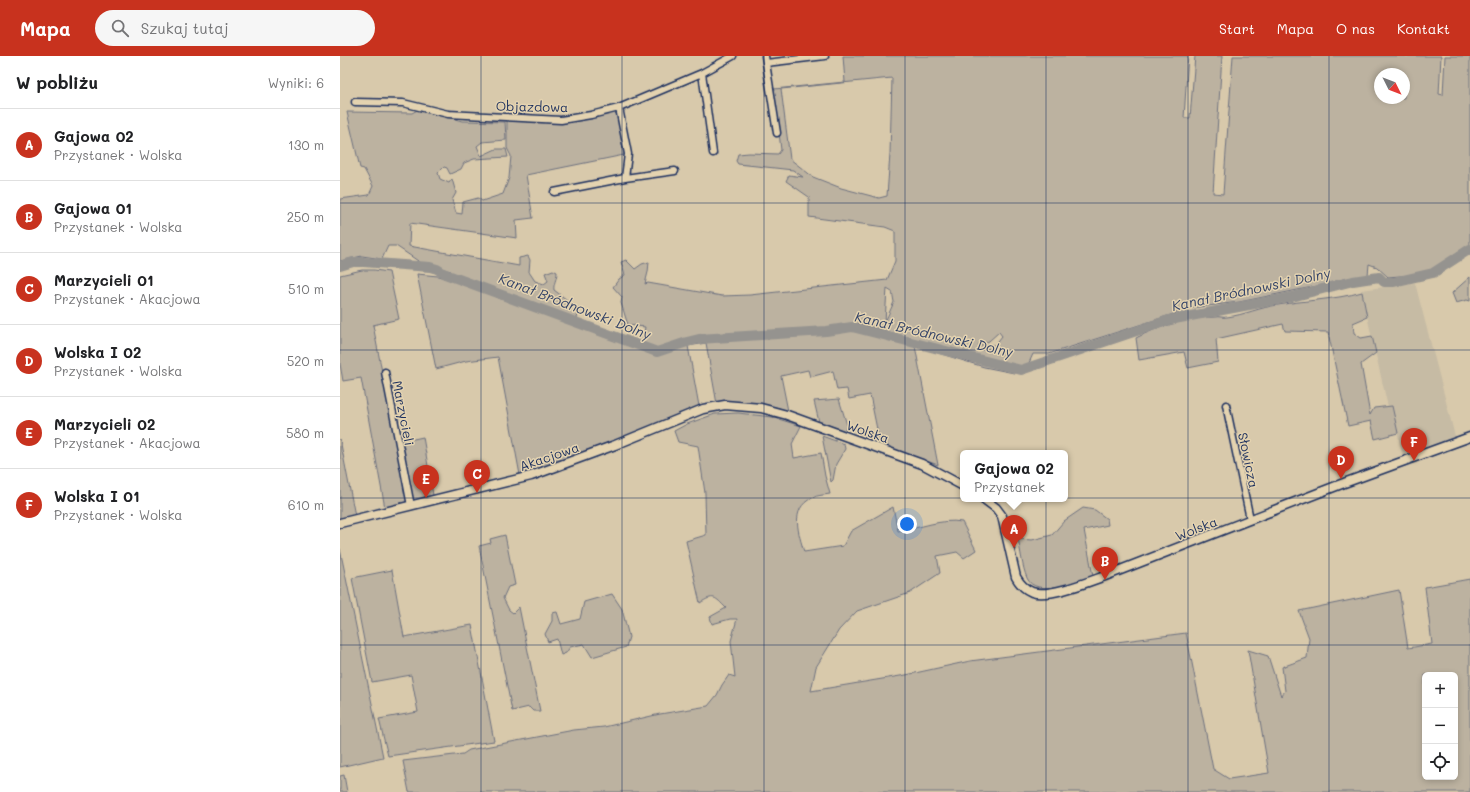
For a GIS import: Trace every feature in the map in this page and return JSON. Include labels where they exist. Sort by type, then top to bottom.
[{"type":"street","name":"Objazdowa","points":[[355,102],[403,103],[448,114],[561,120],[619,108],[702,73],[732,56]]},
{"type":"street","points":[[777,133],[766,59],[825,56]]},
{"type":"street","points":[[702,73],[713,153]]},
{"type":"street","points":[[619,108],[628,154],[625,178]]},
{"type":"street","points":[[554,192],[625,178],[675,171]]},
{"type":"street","name":"Marzycieli","points":[[385,372],[410,506]]},
{"type":"street","name":"Akacjowa","points":[[340,523],[531,476],[615,446],[703,409],[725,405],[761,408]]},
{"type":"street","name":"Słowicza","points":[[1226,405],[1250,520]]},
{"type":"street","name":"Wolska","points":[[761,408],[787,415],[904,456],[939,472],[960,484]]},
{"type":"street","name":"Wolska","points":[[988,502],[996,508],[1002,516],[1016,577],[1019,583],[1028,590],[1040,593],[1076,586],[1105,576],[1344,483],[1470,437]]},
{"type":"shaded area","points":[[843,56],[1188,56],[1184,118],[1190,118],[1195,56],[1222,56],[1213,193],[1223,194],[1233,56],[1441,56],[1439,94],[1443,95],[1445,56],[1470,56],[1470,246],[1433,270],[1411,275],[1388,277],[1377,267],[1369,264],[1368,275],[1343,279],[1322,285],[1239,302],[1192,308],[1049,354],[1033,354],[1029,363],[1028,371],[1014,373],[984,367],[915,346],[938,465],[880,444],[870,395],[849,399],[847,389],[837,390],[833,371],[810,377],[808,370],[781,376],[788,411],[770,406],[744,402],[717,404],[706,343],[688,346],[699,406],[599,448],[520,475],[498,357],[466,361],[436,369],[417,274],[438,276],[450,280],[451,271],[421,263],[396,246],[388,246],[382,259],[362,256],[340,261],[340,199],[369,195],[373,186],[364,169],[360,168],[347,112],[412,113],[419,109],[462,121],[505,122],[506,140],[482,142],[477,146],[481,156],[496,149],[506,149],[508,157],[474,159],[464,163],[461,169],[450,174],[447,168],[444,167],[438,173],[440,179],[449,183],[452,179],[456,193],[452,200],[456,213],[462,214],[463,202],[478,198],[482,201],[503,194],[509,178],[511,156],[507,148],[507,118],[552,121],[617,111],[624,155],[526,175],[533,218],[516,220],[517,238],[410,223],[409,246],[519,266],[519,258],[528,256],[530,260],[529,272],[535,281],[544,284],[548,281],[545,273],[553,270],[557,272],[554,290],[579,309],[577,319],[642,343],[645,327],[628,325],[621,303],[622,297],[613,287],[619,279],[625,275],[621,262],[626,260],[635,269],[642,264],[649,262],[645,284],[648,283],[722,296],[750,295],[887,280],[895,261],[895,231],[885,227],[809,217],[809,197],[786,181],[789,175],[803,177],[793,170],[738,164],[736,161],[738,154],[778,154],[781,150],[774,89],[845,82]],"holes":[[[892,78],[890,154],[887,196],[879,198],[841,188],[813,177],[790,159],[781,89]],[[887,288],[892,291],[894,302],[885,322]],[[858,323],[914,339],[914,346],[857,331]],[[999,332],[1002,336],[995,345],[978,345],[989,341]]]},
{"type":"shaded area","points":[[362,270],[389,272],[399,319],[373,325],[407,502],[385,508],[361,378],[343,381],[340,364],[340,275]]},
{"type":"shaded area","points":[[1470,277],[1470,301],[1467,300],[1456,303],[1452,293]]},
{"type":"shaded area","points":[[1415,283],[1456,440],[1403,459],[1392,406],[1388,407],[1361,290]]},
{"type":"shaded area","points":[[1362,292],[1367,317],[1353,323],[1354,333],[1361,338],[1372,336],[1376,353],[1361,364],[1370,415],[1374,408],[1392,406],[1398,433],[1375,439],[1371,421],[1348,426],[1328,332],[1285,331],[1283,324],[1216,339],[1218,362],[1188,368],[1184,352],[1139,360],[1136,338],[1164,327],[1206,317],[1233,316],[1288,303],[1341,297]]},
{"type":"shaded area","points":[[839,399],[847,425],[845,431],[819,422],[814,401]]},
{"type":"shaded area","points":[[738,413],[772,417],[801,426],[792,444],[794,458],[821,453],[830,494],[814,497],[805,503],[800,509],[798,515],[798,530],[804,552],[843,546],[851,531],[893,507],[898,531],[946,521],[962,522],[976,550],[964,558],[957,552],[937,556],[940,573],[910,593],[857,611],[839,630],[816,667],[811,691],[906,675],[970,661],[1186,633],[1213,769],[1229,779],[1269,773],[1248,650],[1268,656],[1281,696],[1285,691],[1282,667],[1307,658],[1309,638],[1299,611],[1399,590],[1408,648],[1432,644],[1425,587],[1470,579],[1470,792],[409,792],[403,761],[463,754],[469,750],[574,730],[604,727],[660,714],[708,706],[717,695],[729,675],[735,677],[731,641],[737,619],[730,619],[712,624],[710,617],[726,608],[714,598],[708,598],[700,603],[686,541],[706,535],[705,493],[698,446],[678,442],[674,431],[687,424],[715,414]]},
{"type":"shaded area","points":[[822,436],[844,444],[845,449],[836,464],[833,480],[831,482]]},
{"type":"shaded area","points":[[423,437],[433,495],[411,501],[400,442]]},
{"type":"shaded area","points":[[340,439],[355,516],[340,519]]},
{"type":"shaded area","points":[[1083,508],[1095,510],[1107,519],[1108,525],[1084,530],[1093,576],[1078,582],[1058,587],[1039,587],[1032,584],[1025,573],[1018,539],[1032,540],[1052,535],[1064,521]]},
{"type":"shaded area","points":[[505,535],[515,585],[508,587],[503,598],[509,610],[513,613],[519,607],[540,711],[533,711],[529,707],[512,711],[479,546],[491,543],[490,539]]},
{"type":"shaded area","points":[[340,549],[383,757],[340,767]]},
{"type":"shaded area","points":[[392,570],[404,637],[472,625],[494,741],[388,756],[379,719],[418,712],[411,675],[372,682],[352,578]]},
{"type":"shaded area","points":[[612,594],[622,609],[629,637],[626,647],[592,657],[584,644],[570,647],[566,653],[561,655],[557,639],[548,642],[545,634],[552,621],[552,613],[557,612],[561,624],[580,619],[584,602]]},
{"type":"shaded area","points":[[344,775],[347,792],[340,792],[340,776]]},
{"type":"waterway","name":"Kanał Bródnowski Dolny","points":[[340,266],[353,262],[363,262],[430,267],[445,274],[657,352],[699,339],[826,331],[852,327],[1021,370],[1169,320],[1292,297],[1353,281],[1379,277],[1384,282],[1394,282],[1433,273],[1470,249]]},
{"type":"place","name":"Wolska I 01","points":[[1414,461]]},
{"type":"place","name":"Wolska I 02","points":[[1341,479]]},
{"type":"place","name":"Marzycieli 01","points":[[477,493]]},
{"type":"place","name":"Marzycieli 02","points":[[426,498]]},
{"type":"place","name":"Gajowa 02","points":[[1014,548]]},
{"type":"place","name":"Gajowa 01","points":[[1105,580]]}]
